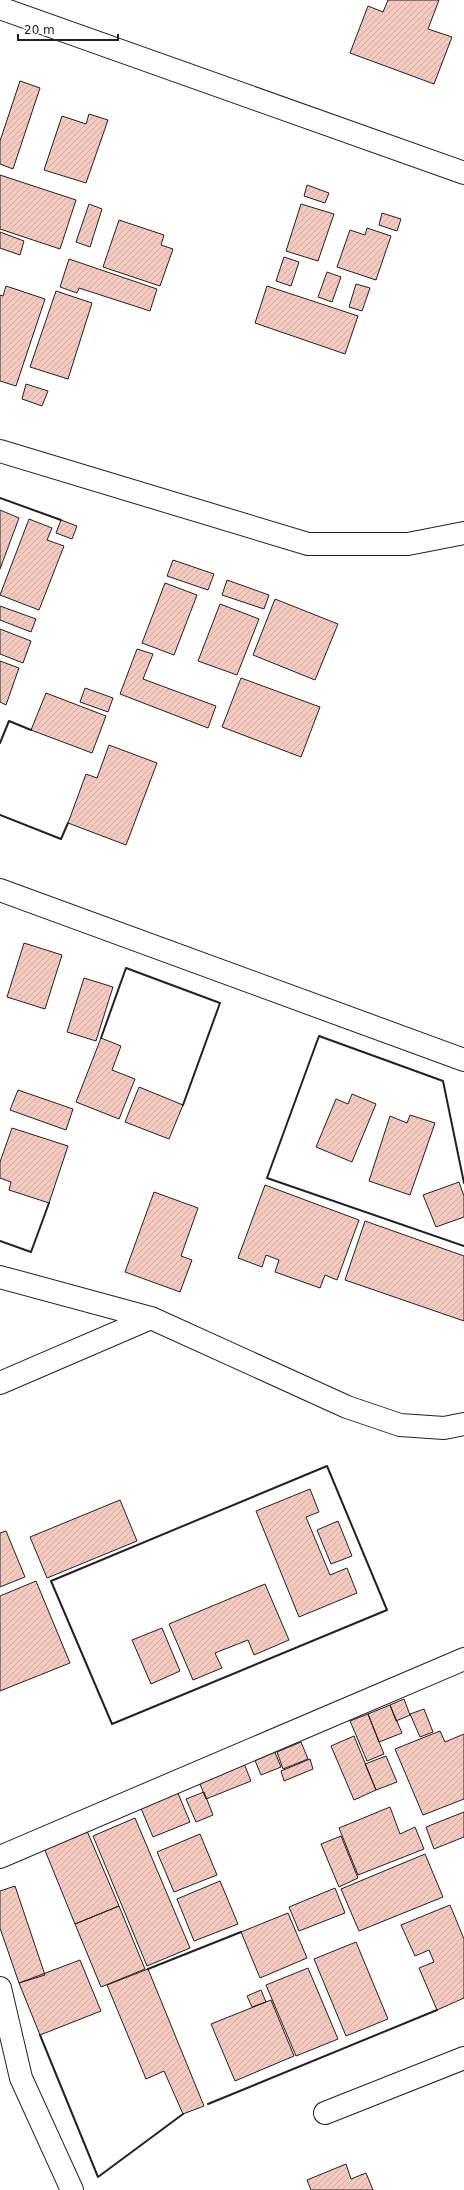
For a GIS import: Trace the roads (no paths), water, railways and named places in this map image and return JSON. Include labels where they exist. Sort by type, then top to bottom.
[{"type":"street","points":[[0,8],[464,173]]},
{"type":"street","points":[[0,451],[308,544],[408,544],[464,533]]},
{"type":"street","points":[[0,890],[464,1060]]},
{"type":"street","points":[[0,1277],[151,1318],[347,1407],[400,1425],[444,1428],[464,1424]]},
{"type":"street","points":[[0,1383],[151,1318]]},
{"type":"street","points":[[0,1857],[464,1659]]},
{"type":"street","points":[[0,1988],[21,2078],[72,2190]]},
{"type":"street","points":[[325,2113],[464,2058]]}]
